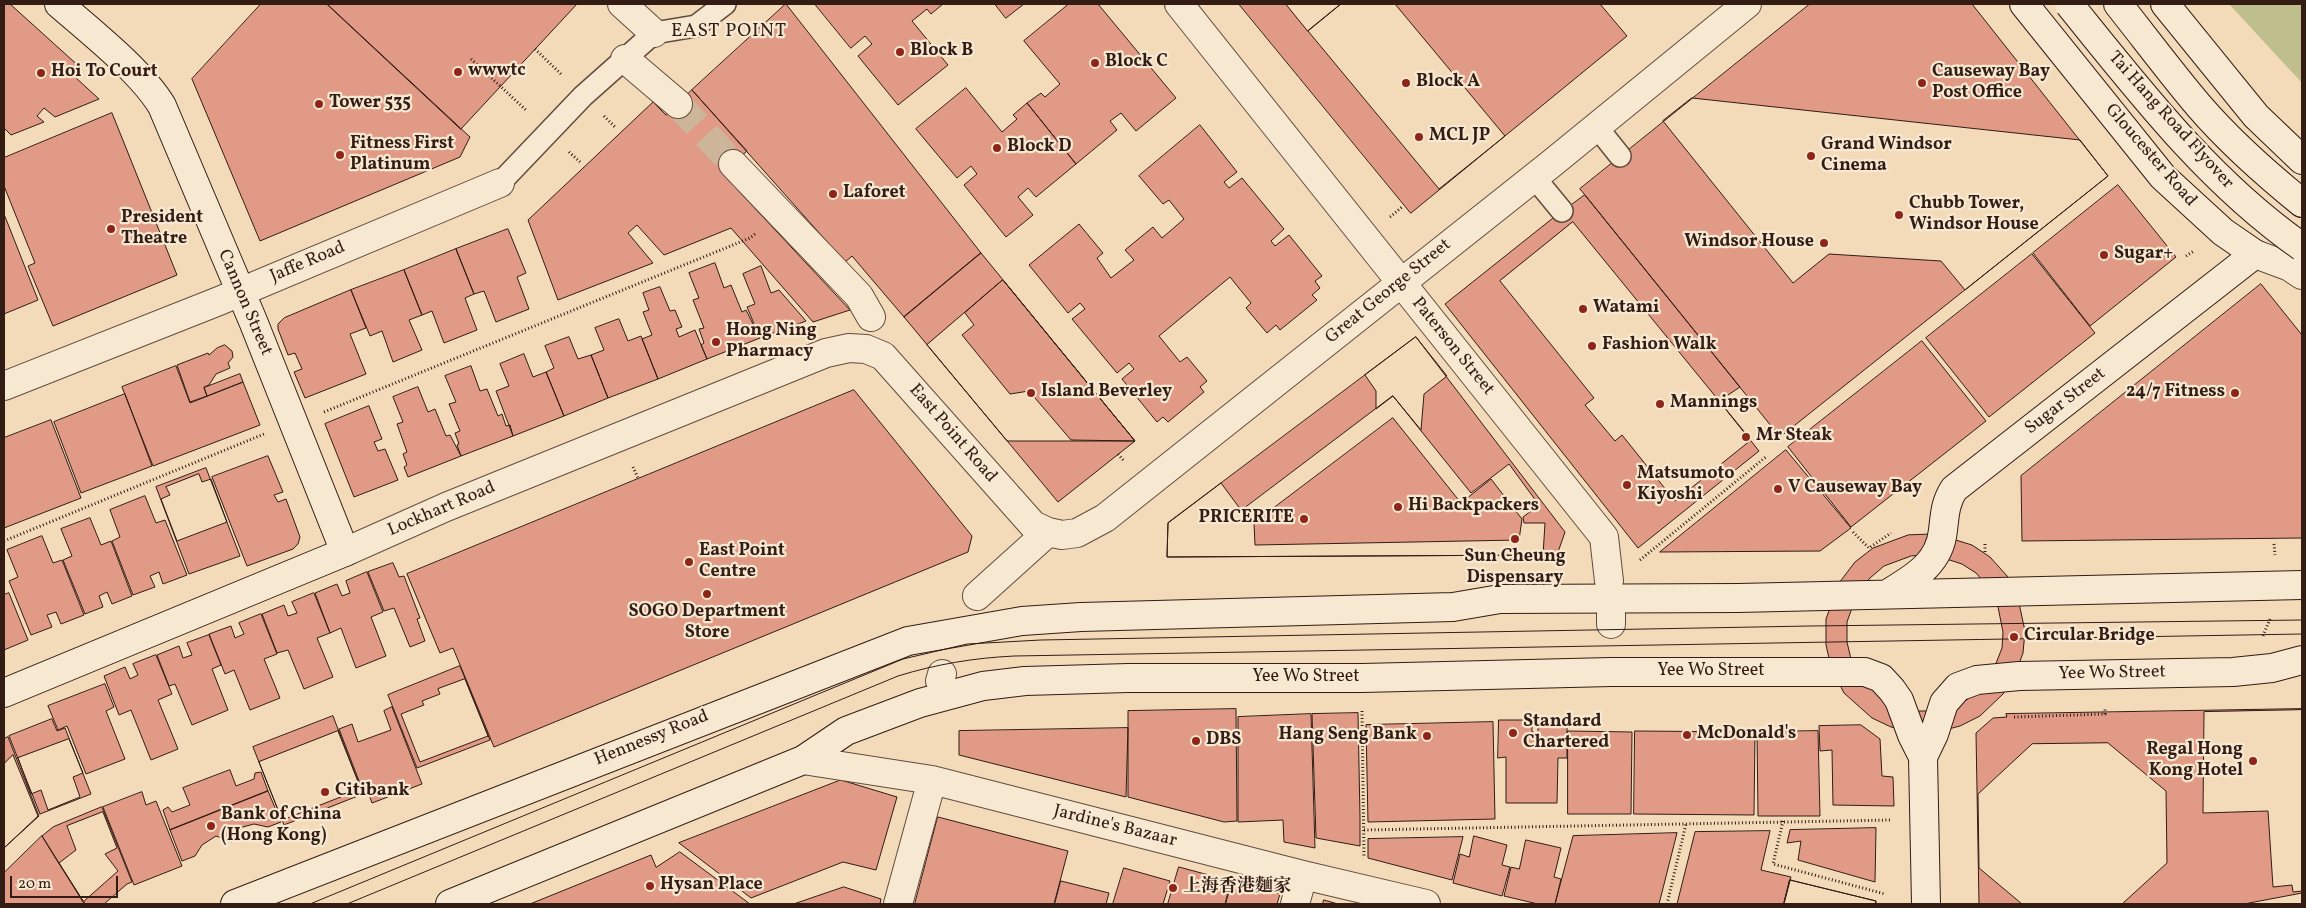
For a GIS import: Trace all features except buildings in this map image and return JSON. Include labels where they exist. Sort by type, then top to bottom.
[{"type":"street","name":"Cannon Street","points":[[60,4],[155,93],[172,126],[345,552]]},
{"type":"street","points":[[622,4],[654,33]]},
{"type":"street","name":"Paterson Street","points":[[1179,4],[1604,537],[1609,581]]},
{"type":"street","name":"Gloucester Road","points":[[2024,4],[2163,177],[2222,232],[2255,254],[2290,267],[2302,275]]},
{"type":"street","name":"Tai Hang Road Flyover","points":[[2069,4],[2153,108],[2192,150],[2245,203],[2293,243]]},
{"type":"street","name":"Tai Hang Road Flyover","points":[[2118,4],[2199,106],[2268,175],[2302,203]]},
{"type":"street","points":[[2165,4],[2256,116],[2302,160]]},
{"type":"street","name":"Great George Street","points":[[1020,512],[1033,525],[1048,532],[1062,535],[1078,533],[1105,518],[1534,177],[1739,6]]},
{"type":"street","points":[[625,59],[678,104]]},
{"type":"street","points":[[733,164],[859,296],[871,317]]},
{"type":"street","name":"Jaffe Road","points":[[4,386],[240,292],[500,183]]},
{"type":"street","name":"Sugar Street","points":[[1889,593],[1915,577],[1931,562],[1940,547],[1944,513],[1954,489],[2255,254],[2293,243]]},
{"type":"street","name":"Lockhart Road","points":[[4,694],[345,552],[446,507],[826,354],[849,348],[866,349],[883,356]]},
{"type":"street","name":"East Point Road","points":[[883,356],[1020,512]]},
{"type":"street","points":[[978,596],[1048,532]]},
{"type":"street","points":[[1889,593],[2302,585]]},
{"type":"street","name":"Hennessy Road","points":[[234,904],[908,641],[1022,621],[1081,617],[1453,607],[1500,600],[1738,598],[1889,593]]},
{"type":"street","name":"Yee Wo Street","points":[[1923,756],[1934,734],[1944,703],[1958,687],[1977,680],[2048,675],[2233,672],[2272,668],[2302,660]]},
{"type":"street","name":"Yee Wo Street","points":[[803,760],[846,731],[912,706],[983,686],[1024,681],[1128,678],[1362,678],[1611,672],[1865,672],[1881,678],[1899,700],[1912,735],[1923,756]]},
{"type":"street","points":[[1923,756],[1926,904]]},
{"type":"street","points":[[450,904],[803,760]]},
{"type":"street","name":"Jardine's Bazaar","points":[[803,760],[932,780],[1303,875],[1426,904]]},
{"type":"street","points":[[898,904],[932,780]]},
{"type":"street","points":[[1295,904],[1303,875]]},
{"type":"lane","points":[[500,183],[583,96],[654,33],[696,26],[725,4]]},
{"type":"lane","points":[[1596,126],[1620,156]]},
{"type":"lane","points":[[1534,177],[1562,211]]},
{"type":"path","points":[[471,59],[501,86]]},
{"type":"path","points":[[316,415],[750,238]]},
{"type":"path","points":[[4,541],[272,431]]},
{"type":"path","points":[[1640,560],[1767,456]]},
{"type":"path","points":[[1853,532],[1869,548],[1891,533]]},
{"type":"path","points":[[1985,543],[1985,552]]},
{"type":"path","points":[[1362,705],[1364,866]]},
{"type":"path","points":[[2014,717],[2092,714]]},
{"type":"path","points":[[1364,830],[1897,820]]},
{"type":"path","points":[[1783,821],[1773,864],[1884,894]]},
{"type":"path","points":[[1667,904],[1686,824]]},
{"type":"green space","points":[[2229,4],[2302,4],[2302,83]]},
{"type":"tunnel","points":[[678,104],[733,164]]},
{"type":"tram line","points":[[310,904],[903,659],[967,644],[1041,640],[1810,626],[2302,620]]},
{"type":"tram line","points":[[347,904],[898,676],[941,665],[984,658],[2302,634]]},
{"type":"place","name":"Block B","points":[[900,52]]},
{"type":"place","name":"Block C","points":[[1095,63]]},
{"type":"place","name":"wwwtc","points":[[458,72]]},
{"type":"place","name":"Hoi To Court","points":[[41,73]]},
{"type":"place","name":"Block A","points":[[1406,83]]},
{"type":"place","name":"Causeway Bay Post Office","points":[[1922,83]]},
{"type":"place","name":"Tower 535","points":[[319,104]]},
{"type":"place","name":"MCL JP","points":[[1419,137]]},
{"type":"place","name":"Block D","points":[[997,148]]},
{"type":"place","name":"Fitness First Platinum","points":[[340,155]]},
{"type":"place","name":"Grand Windsor Cinema","points":[[1811,156]]},
{"type":"place","name":"Laforet","points":[[833,194]]},
{"type":"place","name":"Chubb Tower, Windsor House","points":[[1899,215]]},
{"type":"place","name":"President Theatre","points":[[111,229]]},
{"type":"place","name":"Windsor House","points":[[1824,243]]},
{"type":"place","name":"Sugar+","points":[[2104,255]]},
{"type":"place","name":"Watami","points":[[1583,309]]},
{"type":"place","name":"Hong Ning Pharmacy","points":[[716,342]]},
{"type":"place","name":"Fashion Walk","points":[[1592,346]]},
{"type":"place","name":"Island Beverley","points":[[1031,393]]},
{"type":"place","name":"24/7 Fitness","points":[[2235,393]]},
{"type":"place","name":"Mannings","points":[[1660,404]]},
{"type":"place","name":"Mr Steak","points":[[1746,437]]},
{"type":"place","name":"Matsumoto Kiyoshi","points":[[1627,485]]},
{"type":"place","name":"V Causeway Bay","points":[[1778,489]]},
{"type":"place","name":"Hi Backpackers","points":[[1398,507]]},
{"type":"place","name":"PRICERITE","points":[[1304,519]]},
{"type":"place","name":"Sun Cheung Dispensary","points":[[1515,539]]},
{"type":"place","name":"East Point Centre","points":[[689,562]]},
{"type":"place","name":"SOGO Department Store","points":[[707,594]]},
{"type":"place","name":"Circular Bridge","points":[[2014,637]]},
{"type":"place","name":"Standard Chartered","points":[[1513,733]]},
{"type":"place","name":"McDonald's","points":[[1687,735]]},
{"type":"place","name":"Hang Seng Bank","points":[[1427,736]]},
{"type":"place","name":"DBS","points":[[1196,741]]},
{"type":"place","name":"Regal Hong Kong Hotel","points":[[2253,761]]},
{"type":"place","name":"Citibank","points":[[325,792]]},
{"type":"place","name":"Bank of China (Hong Kong)","points":[[211,826]]},
{"type":"place","name":"Hysan Place","points":[[650,886]]},
{"type":"place","name":"上海香港麵家","points":[[1173,888]]},
{"type":"district","name":"EAST POINT","points":[[729,33]]}]
